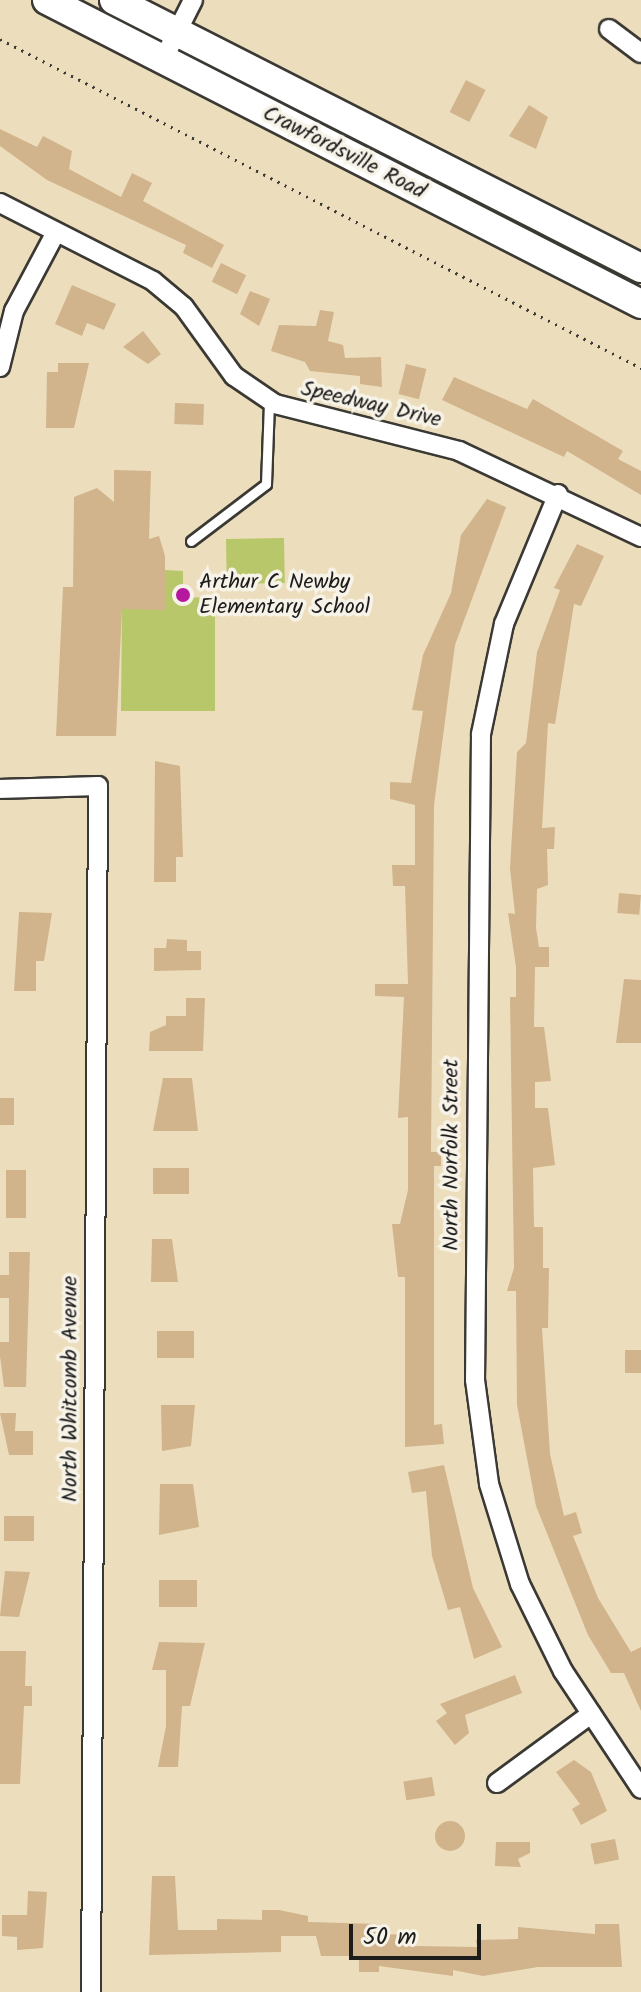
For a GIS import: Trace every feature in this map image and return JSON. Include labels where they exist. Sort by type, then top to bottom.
[{"type":"main road","name":"Crawfordsville Road","points":[[47,0],[641,304]]},
{"type":"main road","name":"Crawfordsville Road","points":[[114,0],[641,268]]},
{"type":"street","points":[[163,60],[193,0]]},
{"type":"street","points":[[609,29],[641,53]]},
{"type":"street","name":"Speedway Drive","points":[[0,203],[168,293],[229,370],[269,402],[459,451],[558,494],[641,537]]},
{"type":"street","points":[[0,367],[14,311],[56,232]]},
{"type":"street","name":"North Norfolk Street","points":[[558,494],[504,624],[481,734],[474,1358],[486,1468],[507,1546],[548,1643],[641,1789]]},
{"type":"street","name":"North Whitcomb Avenue","points":[[0,789],[98,786],[91,1992]]},
{"type":"street","points":[[497,1783],[591,1714]]},
{"type":"lane","points":[[191,541],[266,484],[269,402]]},
{"type":"path","points":[[0,39],[641,368]]},
{"type":"green space","points":[[284,538],[285,583],[227,584],[226,539]]},
{"type":"green space","points":[[165,570],[183,571],[183,597],[215,598],[215,711],[121,711],[122,609],[165,609]]},
{"type":"building","points":[[466,80],[486,90],[469,122],[450,112]]},
{"type":"building","points":[[529,105],[548,117],[536,149],[509,136]]},
{"type":"building","points":[[0,129],[37,147],[43,136],[72,151],[69,169],[121,197],[132,173],[152,183],[143,201],[224,245],[212,268],[183,253],[186,245],[47,180],[0,146]]},
{"type":"building","points":[[221,263],[246,275],[237,294],[212,282]]},
{"type":"building","points":[[72,285],[116,304],[104,330],[87,323],[82,336],[55,324]]},
{"type":"building","points":[[250,291],[270,299],[259,326],[240,314]]},
{"type":"building","points":[[320,310],[334,312],[328,341],[343,345],[345,358],[381,357],[382,387],[360,384],[360,376],[310,371],[305,362],[271,351],[279,325],[316,326]]},
{"type":"building","points":[[143,331],[161,354],[148,364],[123,347]]},
{"type":"building","points":[[58,363],[89,363],[74,428],[46,428],[47,372],[58,372]]},
{"type":"building","points":[[406,364],[426,369],[419,399],[399,394]]},
{"type":"building","points":[[454,377],[527,409],[533,399],[623,451],[618,459],[641,471],[641,495],[567,451],[564,457],[442,400]]},
{"type":"building","points":[[175,403],[204,404],[203,425],[174,424]]},
{"type":"building","points":[[114,470],[151,471],[149,539],[159,536],[165,556],[165,610],[122,609],[116,736],[56,736],[63,587],[73,587],[74,497],[97,488],[114,502]]},
{"type":"building","points":[[487,499],[506,507],[455,645],[434,805],[431,1152],[441,1152],[441,1166],[434,1166],[434,1425],[442,1424],[444,1444],[405,1447],[405,1277],[398,1277],[392,1224],[400,1224],[408,1190],[408,1117],[398,1118],[404,997],[375,996],[375,984],[408,984],[405,886],[393,886],[392,865],[415,865],[415,805],[390,799],[390,782],[411,783],[423,711],[412,710],[423,655],[451,593],[461,535]]},
{"type":"building","points":[[577,544],[604,556],[581,606],[574,604],[555,724],[548,723],[542,828],[555,827],[554,849],[547,849],[548,885],[537,889],[536,928],[539,947],[549,947],[549,967],[535,967],[534,1027],[544,1027],[551,1081],[535,1082],[535,1108],[548,1108],[555,1165],[533,1168],[534,1227],[543,1227],[543,1268],[549,1268],[548,1328],[542,1328],[550,1454],[564,1516],[576,1512],[582,1533],[573,1536],[598,1598],[631,1652],[641,1647],[641,1711],[624,1673],[611,1673],[588,1635],[536,1506],[517,1405],[516,1291],[507,1291],[514,1268],[510,997],[516,997],[516,967],[508,913],[515,914],[510,868],[517,752],[526,743],[537,652],[560,590],[554,588]]},
{"type":"building","points":[[155,761],[180,766],[183,857],[176,857],[176,882],[154,882]]},
{"type":"building","points":[[619,893],[641,895],[639,915],[617,913]]},
{"type":"building","points":[[19,912],[52,913],[44,961],[36,961],[36,991],[14,991]]},
{"type":"building","points":[[167,939],[187,940],[187,951],[201,951],[201,970],[154,971],[154,948],[166,948]]},
{"type":"building","points":[[624,979],[641,980],[641,1043],[616,1043]]},
{"type":"building","points":[[186,998],[205,998],[203,1051],[149,1051],[150,1032],[166,1025],[166,1016],[186,1016]]},
{"type":"building","points":[[163,1078],[192,1078],[198,1131],[153,1131]]},
{"type":"building","points":[[0,1098],[14,1098],[14,1125],[0,1125]]},
{"type":"building","points":[[153,1168],[189,1168],[189,1194],[153,1194]]},
{"type":"building","points":[[6,1170],[26,1170],[26,1218],[6,1218]]},
{"type":"building","points":[[152,1239],[172,1239],[178,1282],[151,1282]]},
{"type":"building","points":[[9,1252],[30,1252],[26,1387],[4,1387],[0,1356],[0,1342],[9,1342],[9,1298],[0,1298],[0,1275],[9,1275]]},
{"type":"building","points":[[157,1331],[194,1331],[194,1358],[157,1358]]},
{"type":"building","points":[[625,1350],[641,1350],[641,1373],[625,1373]]},
{"type":"building","points":[[161,1405],[195,1405],[191,1446],[162,1451]]},
{"type":"building","points":[[0,1413],[16,1413],[15,1431],[33,1431],[33,1455],[9,1455]]},
{"type":"building","points":[[444,1465],[473,1588],[502,1647],[474,1659],[460,1607],[448,1610],[432,1556],[426,1491],[412,1493],[408,1472]]},
{"type":"building","points":[[160,1484],[193,1484],[199,1527],[159,1535]]},
{"type":"building","points":[[4,1516],[34,1516],[34,1541],[4,1541]]},
{"type":"building","points":[[5,1571],[30,1572],[19,1617],[0,1616]]},
{"type":"building","points":[[159,1580],[197,1580],[197,1607],[159,1607]]},
{"type":"building","points":[[159,1642],[205,1643],[190,1706],[182,1706],[178,1767],[158,1767],[166,1726],[166,1670],[152,1670]]},
{"type":"building","points":[[0,1651],[26,1651],[25,1686],[32,1686],[32,1706],[24,1706],[20,1784],[0,1784]]},
{"type":"building","points":[[515,1675],[522,1693],[465,1715],[469,1733],[455,1745],[436,1721],[447,1713],[440,1704]]},
{"type":"building","points":[[574,1760],[591,1772],[607,1811],[581,1825],[572,1809],[580,1804],[556,1772]]},
{"type":"building","points":[[432,1777],[435,1796],[406,1800],[403,1782]]},
{"type":"building","points":[[450,1821],[461,1825],[465,1836],[461,1847],[450,1851],[439,1847],[435,1836],[439,1825]]},
{"type":"building","points":[[615,1839],[619,1860],[594,1864],[590,1844]]},
{"type":"building","points":[[496,1842],[530,1842],[530,1853],[518,1859],[521,1867],[495,1866]]},
{"type":"building","points":[[152,1876],[175,1876],[178,1930],[217,1930],[217,1919],[262,1920],[262,1910],[279,1910],[308,1916],[308,1922],[378,1924],[378,1934],[416,1935],[415,1946],[477,1947],[476,1940],[518,1939],[518,1927],[595,1934],[595,1924],[619,1924],[622,1967],[538,1967],[483,1976],[453,1970],[453,1976],[379,1966],[379,1972],[359,1972],[359,1956],[321,1956],[316,1936],[281,1936],[281,1952],[149,1955]]},
{"type":"building","points":[[28,1891],[47,1892],[43,1948],[17,1950],[17,1937],[2,1936],[2,1915],[27,1915]]},
{"type":"place","name":"Arthur C Newby Elementary School","points":[[183,595]]}]
